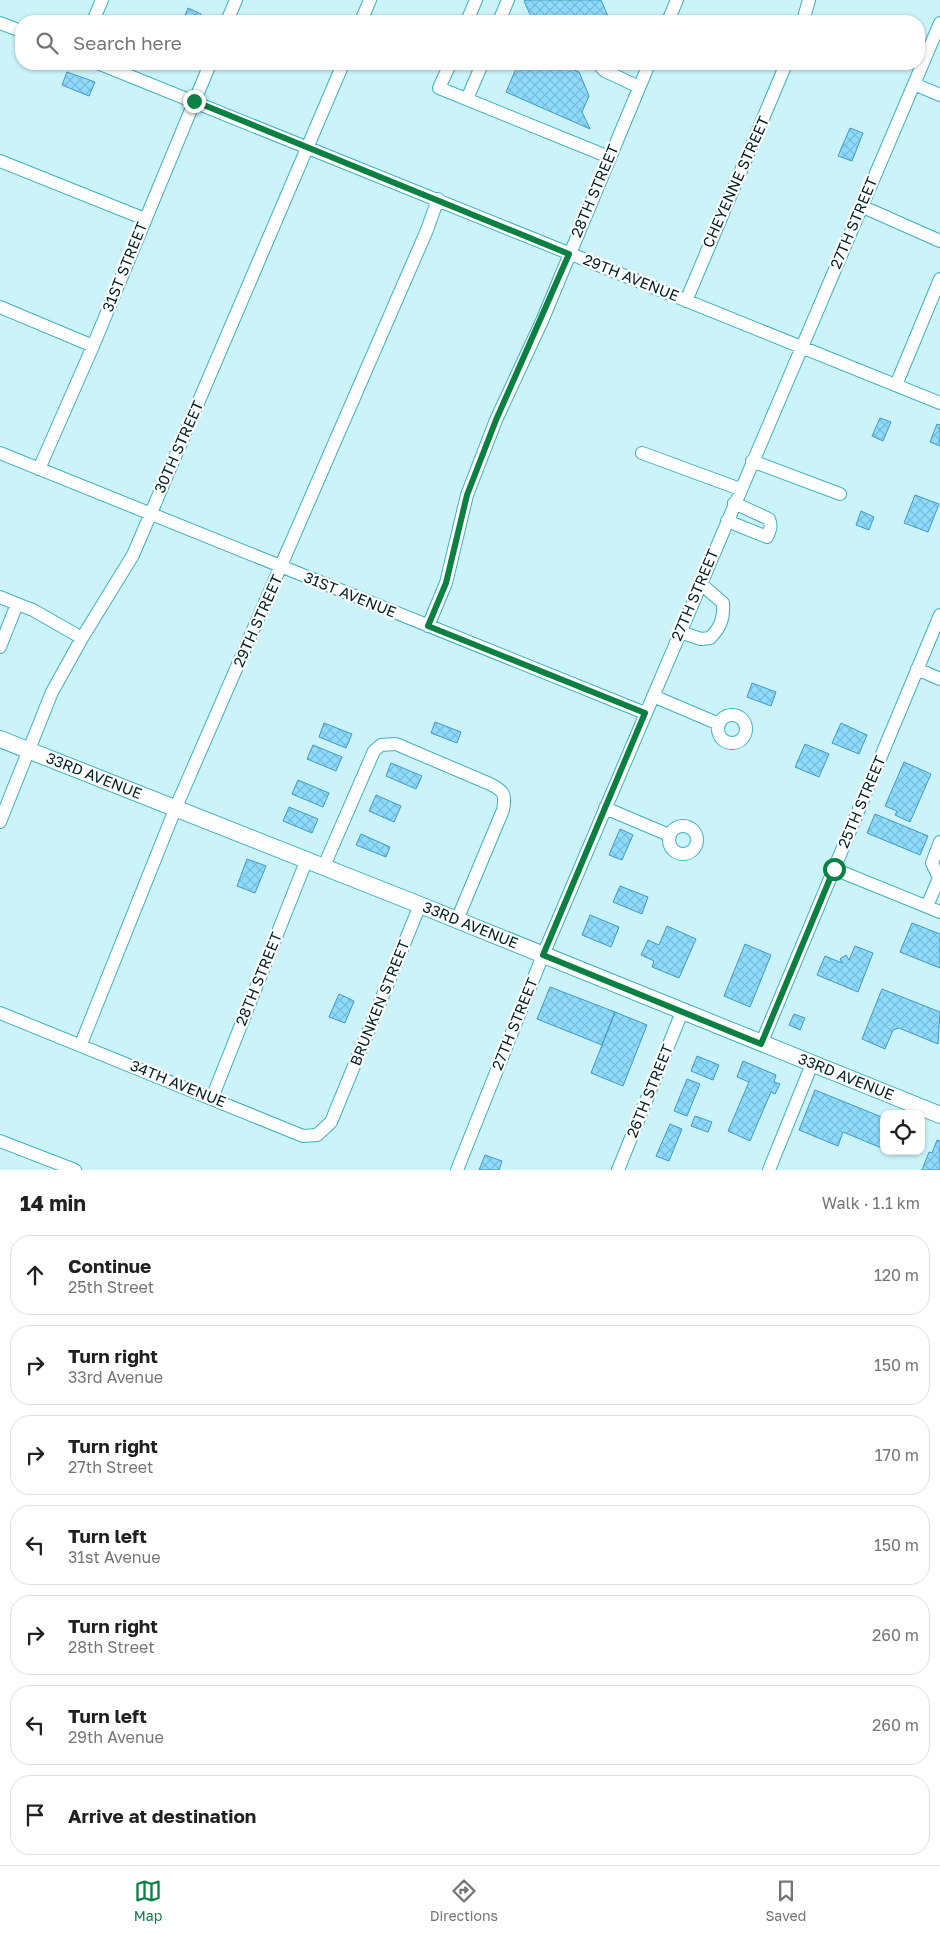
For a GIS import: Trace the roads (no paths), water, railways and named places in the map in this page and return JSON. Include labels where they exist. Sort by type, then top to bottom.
[{"type":"main road","name":"33RD AVENUE","points":[[0,739],[324,866],[940,1115]]},
{"type":"street","points":[[96,15],[102,0]]},
{"type":"street","points":[[230,15],[236,0]]},
{"type":"street","points":[[364,15],[370,0]]},
{"type":"street","points":[[470,15],[476,0]]},
{"type":"street","points":[[502,15],[508,0]]},
{"type":"street","points":[[671,15],[677,0]]},
{"type":"street","points":[[805,15],[809,0]]},
{"type":"street","points":[[0,23],[15,29]]},
{"type":"street","name":"27TH STREET","points":[[925,58],[940,23]]},
{"type":"street","name":"29TH AVENUE","points":[[115,70],[940,402]]},
{"type":"street","name":"31ST STREET","points":[[39,469],[93,346],[207,70]]},
{"type":"street","name":"30TH STREET","points":[[0,822],[52,692],[82,638],[133,555],[340,70]]},
{"type":"street","points":[[447,70],[439,88],[609,157]]},
{"type":"street","points":[[467,99],[479,70]]},
{"type":"street","points":[[604,70],[639,87]]},
{"type":"street","name":"28TH STREET","points":[[428,626],[446,583],[467,495],[496,420],[569,254],[646,70]]},
{"type":"street","name":"CHEYENNE STREET","points":[[686,301],[783,70]]},
{"type":"street","name":"27TH STREET","points":[[457,1170],[543,955],[860,206],[920,70]]},
{"type":"street","points":[[914,84],[940,95]]},
{"type":"street","points":[[0,161],[145,219]]},
{"type":"street","name":"29TH STREET","points":[[81,1044],[176,808],[427,230],[438,199]]},
{"type":"street","points":[[860,206],[940,241]]},
{"type":"street","points":[[896,385],[940,279]]},
{"type":"street","points":[[0,307],[93,346]]},
{"type":"street","name":"31ST AVENUE","points":[[0,453],[645,713]]},
{"type":"street","points":[[642,453],[740,489]]},
{"type":"street","points":[[752,461],[840,494]]},
{"type":"street","points":[[727,521],[766,537],[770,531],[769,519],[734,503]]},
{"type":"street","points":[[680,632],[701,639],[710,638],[721,625],[724,615],[723,602],[700,583]]},
{"type":"street","points":[[0,597],[33,610],[82,638]]},
{"type":"street","points":[[0,647],[17,604]]},
{"type":"street","name":"25TH STREET","points":[[761,1044],[940,616]]},
{"type":"street","points":[[917,669],[940,679]]},
{"type":"street","points":[[653,696],[718,724]]},
{"type":"street","points":[[324,866],[374,751],[381,745],[396,744],[490,784],[503,791],[506,796],[503,810],[457,920]]},
{"type":"street","points":[[605,808],[669,835]]},
{"type":"street","points":[[927,906],[940,878],[932,863],[940,842]]},
{"type":"street","name":"28TH STREET","points":[[212,1098],[306,859]]},
{"type":"street","points":[[834,869],[940,912]]},
{"type":"street","name":"BRUNKEN STREET","points":[[340,1101],[420,905]]},
{"type":"street","name":"26TH STREET","points":[[618,1170],[682,1012]]},
{"type":"street","name":"34TH AVENUE","points":[[0,1013],[81,1044],[303,1136],[317,1135],[330,1122],[340,1101]]},
{"type":"street","points":[[769,1170],[812,1064]]},
{"type":"street","points":[[0,1141],[75,1170]]}]
